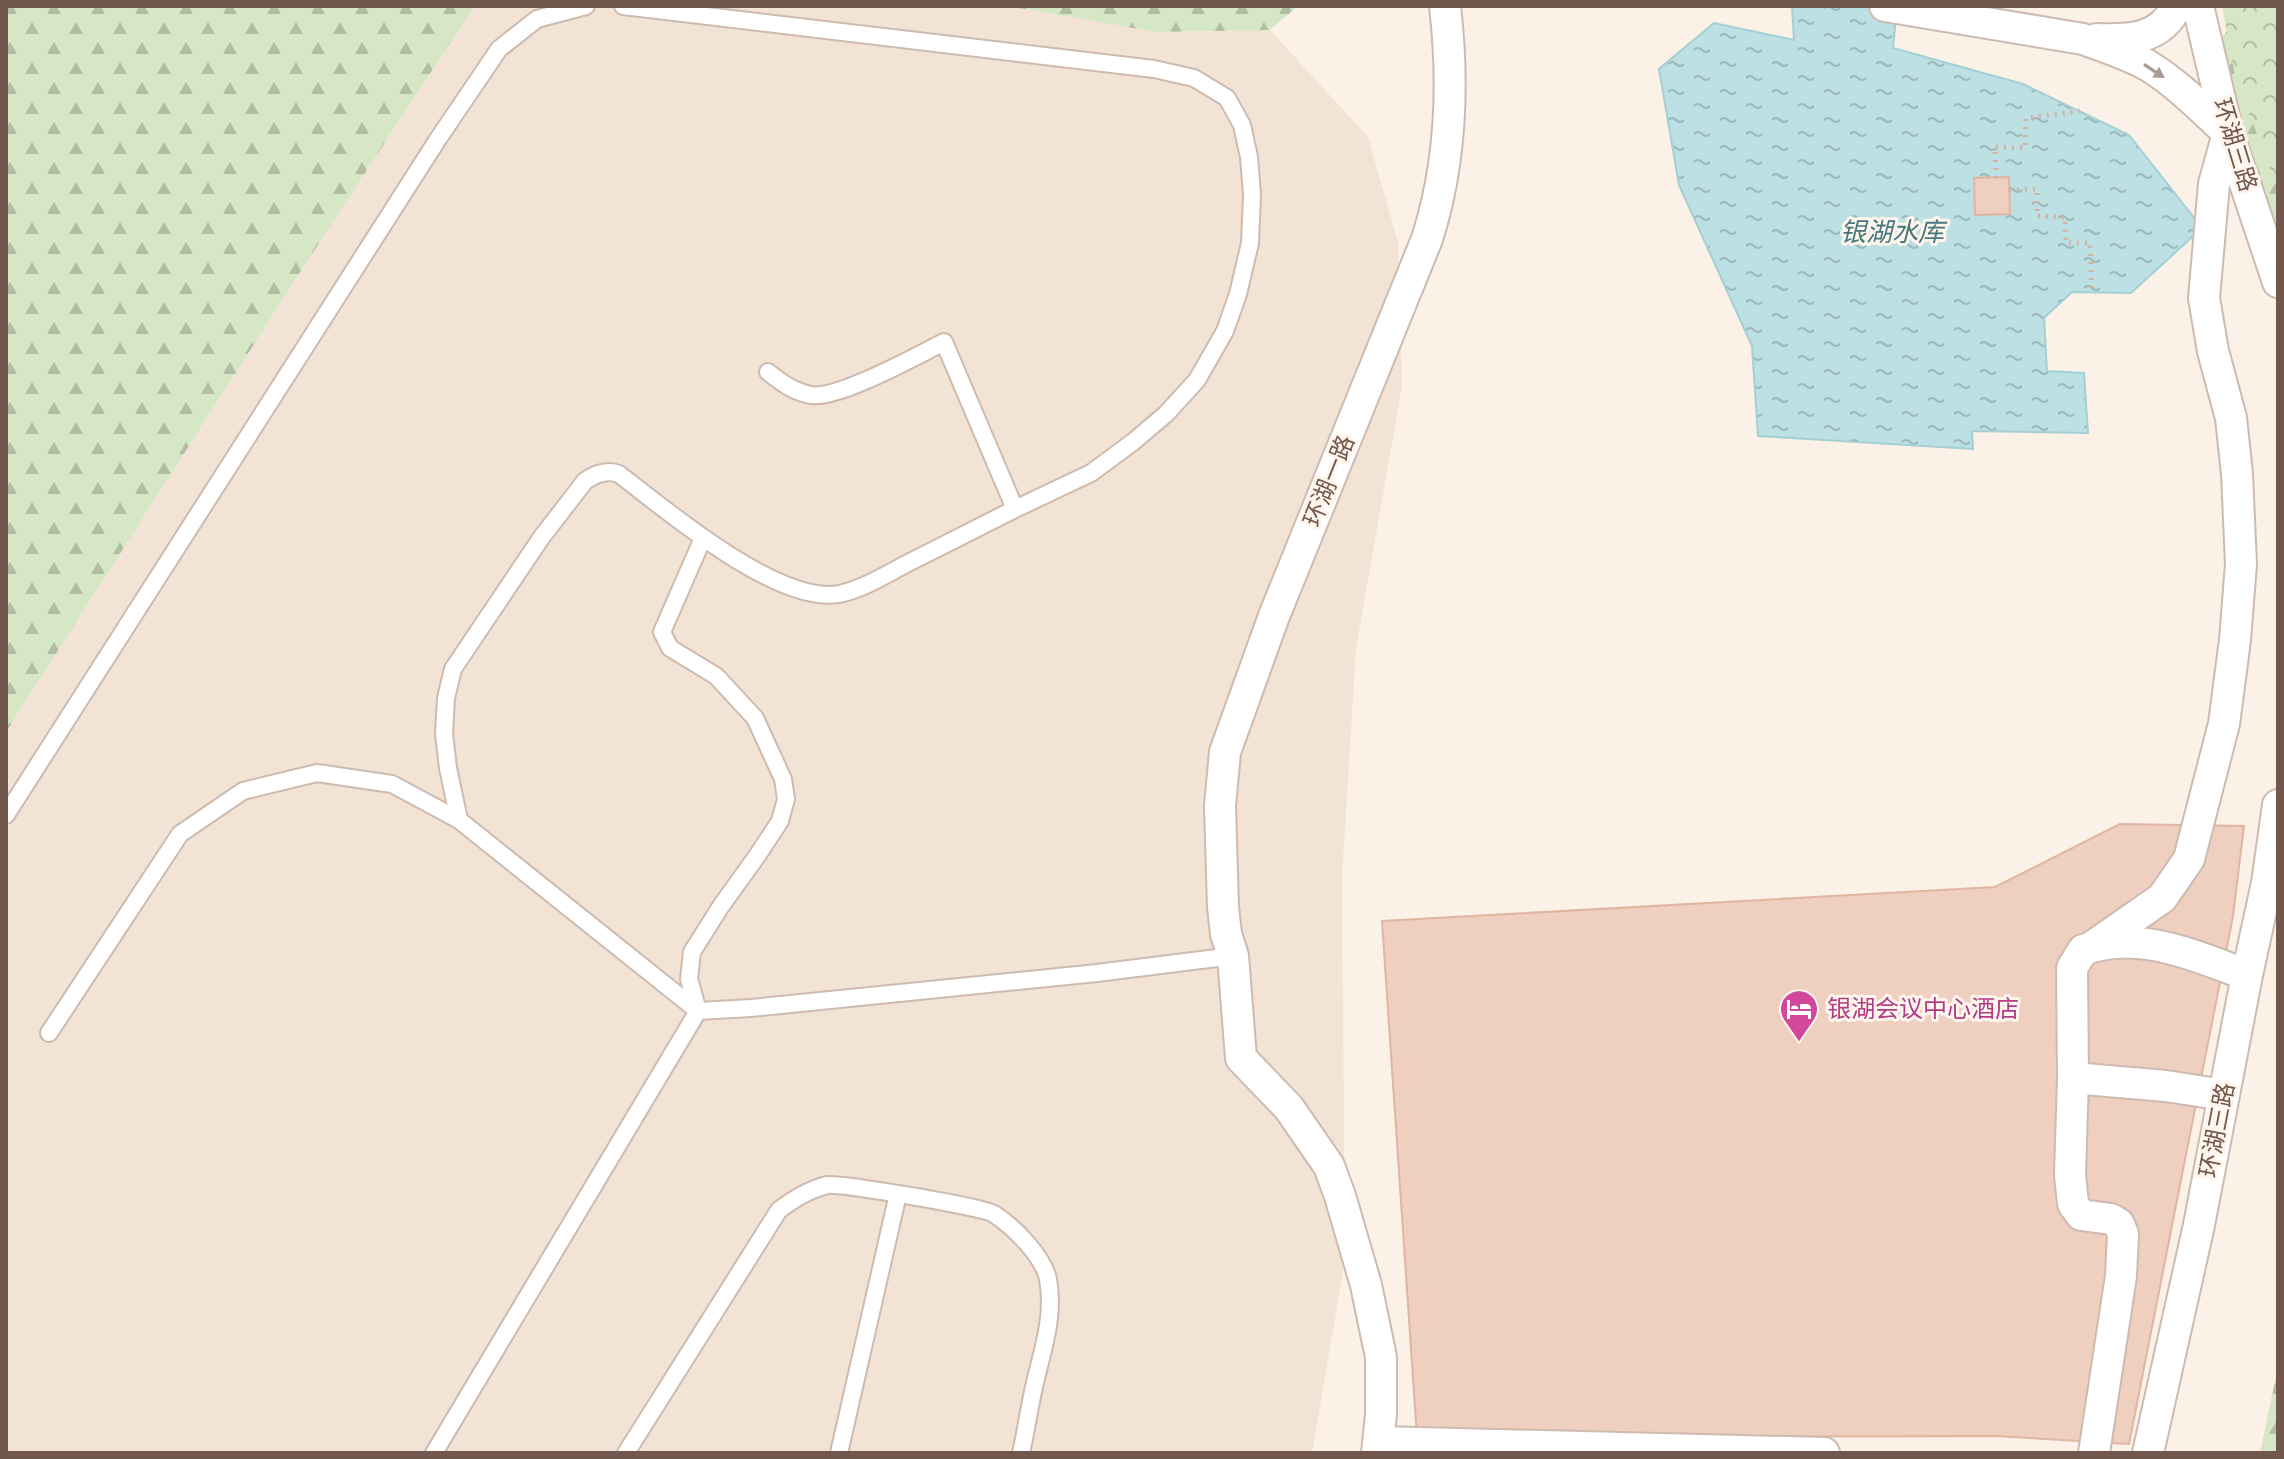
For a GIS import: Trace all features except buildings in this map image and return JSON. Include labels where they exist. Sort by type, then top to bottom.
[{"type":"street","name":"环湖一路","points":[[1378,1447],[1381,1357],[1375,1322],[1350,1226],[1329,1166],[1289,1108],[1241,1058],[1233,956],[1225,921],[1220,806],[1225,752],[1274,616],[1435,216],[1444,167],[1449,110],[1445,6]]},
{"type":"street","points":[[1885,6],[2083,39],[2133,40],[2161,25],[2177,6]]},
{"type":"street","name":"环湖三路","points":[[2198,6],[2228,133],[2278,282]]},
{"type":"street","points":[[2083,39],[2146,65],[2166,78],[2228,133],[2214,184],[2204,298],[2213,351],[2231,418],[2241,564],[2224,724],[2189,859],[2162,898],[2083,950],[2072,968],[2070,1175],[2073,1204],[2081,1215],[2111,1219],[2119,1224],[2123,1234],[2121,1276],[2094,1453]]},
{"type":"street","name":"环湖三路","points":[[2148,1453],[2199,1225],[2267,883],[2278,805]]},
{"type":"street","points":[[2093,946],[2128,943],[2178,949],[2247,975]]},
{"type":"street","points":[[2073,1078],[2166,1086],[2224,1095]]},
{"type":"street","points":[[1378,1447],[1824,1453]]},
{"type":"lane","points":[[6,815],[499,49],[537,19],[586,6]]},
{"type":"lane","points":[[459,820],[444,734],[446,698],[453,669],[541,538],[593,475],[612,471],[619,474],[703,538],[782,582],[808,592],[838,594],[868,584],[1091,473],[1166,414],[1197,380],[1225,331],[1250,243],[1252,195],[1249,157],[1242,125],[1227,98],[1194,78],[1154,69],[623,6]]},
{"type":"lane","points":[[768,372],[791,389],[815,396],[843,390],[944,342],[1015,509]]},
{"type":"lane","points":[[434,1453],[698,1011],[689,979],[692,952],[780,821],[786,799],[783,779],[755,718],[716,676],[670,648],[662,632],[703,538]]},
{"type":"lane","points":[[49,1033],[180,834],[243,791],[317,773],[392,784],[459,820],[698,1011],[1097,973],[1233,956]]},
{"type":"lane","points":[[626,1453],[779,1210],[803,1193],[830,1184],[992,1212],[1018,1233],[1036,1255],[1048,1277],[1050,1323],[1021,1453]]},
{"type":"lane","points":[[839,1453],[898,1194]]},
{"type":"path","points":[[1996,178],[1995,147],[2025,148],[2026,118],[2080,111]]},
{"type":"path","points":[[2009,190],[2037,189],[2037,216],[2065,217],[2066,243],[2090,243],[2092,292]]},
{"type":"shaded area","points":[[477,6],[1008,6],[1156,32],[1270,30],[1368,137],[1398,242],[1402,386],[1356,648],[1342,877],[1345,1260],[1312,1453],[6,1453],[6,732],[304,266]]},
{"type":"green space","points":[[6,6],[477,6],[304,266],[6,732]]},
{"type":"green space","points":[[1008,6],[1298,6],[1270,30],[1156,32]]},
{"type":"green space","points":[[2222,6],[2278,6],[2278,189],[2235,76]]},
{"type":"green space","points":[[2250,6],[2278,6],[2278,238],[2219,40]]},
{"type":"green space","points":[[2278,1367],[2278,1453],[2260,1453]]},
{"type":"water","name":"银湖水库","points":[[1792,6],[1897,6],[1893,48],[2023,84],[2129,135],[2202,228],[2131,293],[2072,292],[2044,318],[2047,371],[2084,373],[2088,433],[1972,431],[1973,449],[1758,436],[1752,346],[1679,185],[1659,69],[1714,23],[1794,40]]},
{"type":"place","name":"银湖会议中心酒店","points":[[1799,1043]]}]
